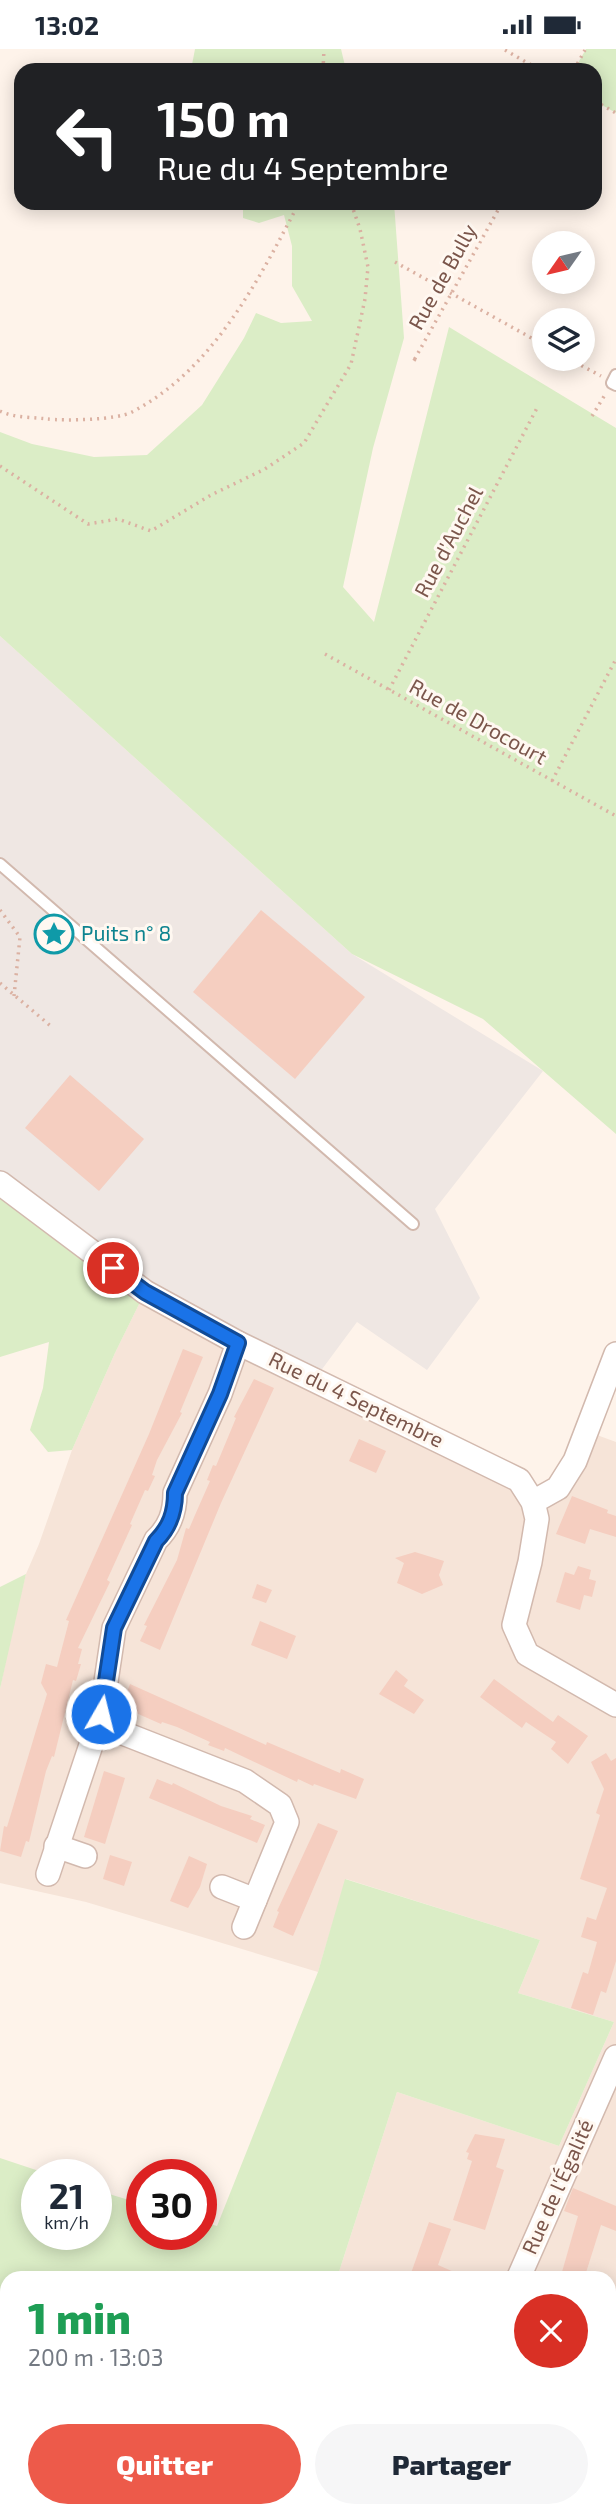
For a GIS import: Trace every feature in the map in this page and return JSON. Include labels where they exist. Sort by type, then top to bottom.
[{"type":"street","name":"Rue du 4 Septembre","points":[[0,1183],[145,1292],[238,1343],[519,1480],[533,1502]]},
{"type":"street","points":[[48,1874],[101,1714],[114,1628],[156,1541],[165,1532],[175,1509],[175,1493],[220,1394],[238,1343]]},
{"type":"street","points":[[616,1354],[575,1461],[558,1488],[533,1502],[537,1519],[530,1562],[514,1625],[527,1654],[616,1705]]},
{"type":"street","points":[[101,1714],[110,1728],[245,1781],[280,1805],[287,1822],[244,1927]]},
{"type":"street","points":[[56,1846],[85,1856]]},
{"type":"street","points":[[222,1887],[255,1900]]},
{"type":"street","name":"Rue de l'Égalité","points":[[522,2271],[616,2057]]},
{"type":"lane","points":[[0,864],[413,1224]]},
{"type":"path","points":[[505,50],[528,63]]},
{"type":"path","points":[[0,411],[66,421],[130,414],[187,375],[228,324],[271,256],[295,210]]},
{"type":"path","points":[[0,466],[88,524],[118,519],[150,531],[211,495],[265,470],[304,443],[351,364],[365,299],[368,267],[353,210]]},
{"type":"path","name":"Rue de Bully","points":[[415,359],[413,362],[498,210]]},
{"type":"path","points":[[395,262],[532,338]]},
{"type":"path","points":[[592,416],[615,381],[594,371]]},
{"type":"path","name":"Rue d'Auchel","points":[[389,690],[537,408]]},
{"type":"path","name":"Rue de Drocourt","points":[[325,654],[616,816]]},
{"type":"path","points":[[552,781],[616,659]]},
{"type":"path","points":[[0,910],[20,937],[14,996]]},
{"type":"path","points":[[0,983],[52,1028]]},
{"type":"shaded area","points":[[0,636],[352,954],[543,1071],[435,1209],[480,1298],[427,1370],[357,1322],[314,1380],[238,1343],[0,1183]]},
{"type":"shaded area","points":[[145,1292],[519,1480],[533,1502],[558,1488],[586,1431],[616,1442],[616,2271],[339,2271],[397,2092],[559,2146],[614,2022],[518,1993],[540,1940],[346,1879],[318,1972],[86,1902],[0,1883],[0,1689],[15,1616],[26,1574],[72,1450]]},
{"type":"green space","points":[[195,49],[341,49],[344,63],[192,63]]},
{"type":"green space","points":[[586,49],[616,49],[616,113],[602,105],[602,63],[578,63]]},
{"type":"green space","points":[[243,210],[395,210],[404,338],[373,448],[343,587],[374,622],[449,327],[616,428],[616,1134],[483,1019],[352,954],[0,636],[0,432],[32,444],[94,457],[147,455],[202,405],[244,338],[256,313],[281,323],[312,321],[292,286],[292,246],[284,215],[259,223],[243,218]]},
{"type":"green space","points":[[0,1183],[145,1292],[72,1450],[48,1452],[30,1430],[43,1388],[49,1342],[0,1357]]},
{"type":"green space","points":[[26,1574],[0,1689],[0,1587]]},
{"type":"green space","points":[[345,1879],[540,1940],[518,1993],[614,2022],[559,2146],[397,2092],[339,2271],[0,2271],[0,2158],[21,2165],[21,2250],[112,2250],[112,2195],[126,2199],[126,2250],[217,2250],[217,2226],[318,1972]]},
{"type":"building","points":[[261,910],[365,997],[295,1079],[193,992]]},
{"type":"building","points":[[70,1075],[144,1139],[99,1191],[25,1128]]},
{"type":"building","points":[[183,1349],[203,1357],[180,1412],[182,1413],[157,1460],[152,1475],[155,1476],[148,1491],[145,1490],[130,1524],[132,1525],[107,1580],[110,1582],[78,1648],[82,1649],[78,1664],[81,1664],[76,1681],[73,1680],[54,1757],[52,1756],[46,1771],[29,1842],[26,1841],[21,1857],[0,1851],[4,1826],[7,1827],[47,1694],[41,1683],[46,1664],[57,1667],[69,1621],[66,1620],[149,1434]]},
{"type":"building","points":[[254,1379],[274,1388],[221,1503],[160,1650],[140,1641],[147,1626],[144,1625],[177,1560],[186,1528],[189,1529],[210,1481],[207,1480],[213,1465],[216,1466],[236,1418],[234,1417]]},
{"type":"building","points":[[359,1439],[386,1451],[376,1473],[349,1461]]},
{"type":"building","points":[[572,1496],[608,1510],[607,1513],[616,1516],[616,1537],[590,1529],[585,1544],[556,1534]]},
{"type":"building","points":[[415,1552],[444,1561],[439,1575],[443,1585],[422,1594],[397,1583],[404,1563],[395,1558]]},
{"type":"building","points":[[578,1566],[591,1570],[589,1579],[596,1581],[592,1597],[584,1595],[580,1610],[556,1602],[565,1572],[574,1575]]},
{"type":"building","points":[[257,1584],[272,1590],[266,1603],[252,1598]]},
{"type":"building","points":[[260,1621],[296,1636],[287,1659],[251,1645]]},
{"type":"building","points":[[396,1670],[408,1680],[404,1686],[424,1700],[414,1714],[379,1694]]},
{"type":"building","points":[[494,1679],[553,1722],[558,1715],[588,1736],[568,1764],[551,1749],[556,1742],[526,1722],[522,1728],[480,1697]]},
{"type":"building","points":[[130,1684],[266,1745],[267,1742],[340,1773],[341,1769],[364,1779],[356,1799],[298,1779],[297,1782],[225,1748],[224,1751],[208,1745],[210,1742],[177,1727],[162,1722],[161,1724],[136,1713],[137,1711],[122,1705]]},
{"type":"building","points":[[606,1753],[611,1761],[616,1758],[616,1961],[606,1993],[601,1991],[593,2015],[571,2008],[583,1972],[588,1974],[597,1942],[581,1937],[587,1917],[596,1920],[607,1888],[580,1879],[600,1815],[596,1813],[604,1789],[591,1762]]},
{"type":"building","points":[[104,1771],[125,1778],[105,1844],[84,1837]]},
{"type":"building","points":[[157,1779],[252,1816],[250,1819],[265,1825],[257,1843],[149,1798]]},
{"type":"building","points":[[318,1823],[338,1831],[293,1936],[273,1927],[279,1912],[277,1911]]},
{"type":"building","points":[[110,1855],[132,1862],[124,1886],[103,1879]]},
{"type":"building","points":[[189,1856],[207,1864],[200,1887],[188,1908],[170,1901]]},
{"type":"building","points":[[475,2134],[505,2139],[496,2167],[504,2170],[485,2230],[453,2220],[472,2161],[467,2159],[469,2153],[466,2152]]},
{"type":"building","points":[[573,2188],[616,2206],[616,2231],[601,2225],[587,2271],[562,2271],[578,2216],[564,2211]]},
{"type":"building","points":[[429,2222],[451,2229],[438,2265],[452,2271],[412,2271]]},
{"type":"place","name":"Puits n° 8","points":[[54,934]]},
{"type":"route","points":[[101,1714],[114,1628],[156,1541],[165,1532],[175,1509],[175,1493],[220,1394],[238,1343],[145,1292],[113,1268]]}]
